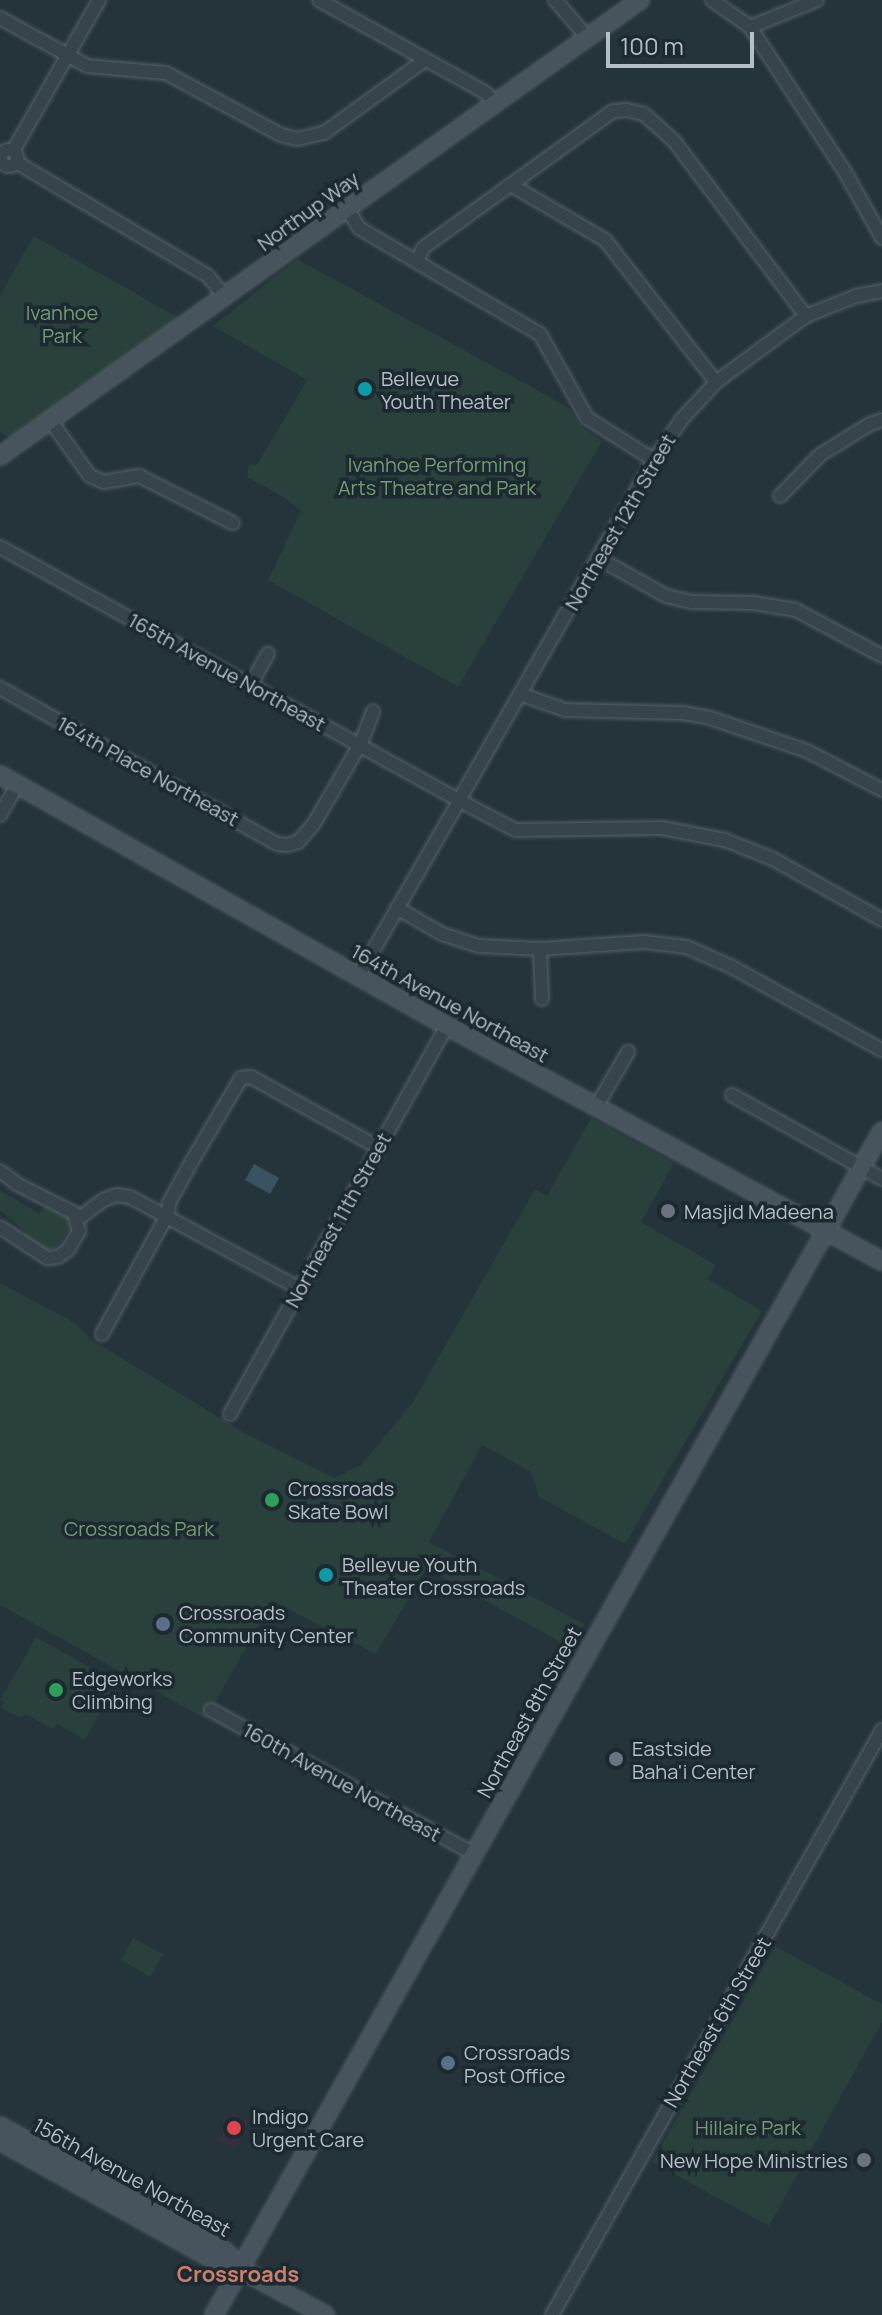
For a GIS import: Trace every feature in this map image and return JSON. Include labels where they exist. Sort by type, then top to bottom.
[{"type":"street","points":[[99,0],[6,160],[208,276],[224,296]]},
{"type":"street","points":[[319,0],[486,93],[494,103]]},
{"type":"street","points":[[555,0],[587,37]]},
{"type":"street","name":"Northup Way","points":[[0,456],[640,0]]},
{"type":"street","points":[[712,0],[750,27],[845,172],[882,238]]},
{"type":"street","points":[[750,27],[817,0]]},
{"type":"street","points":[[0,18],[87,66],[166,73],[281,135],[307,139],[324,133],[425,60]]},
{"type":"street","points":[[417,261],[423,248],[613,111],[644,114],[674,141],[806,316]]},
{"type":"street","points":[[511,185],[605,240],[716,382]]},
{"type":"street","points":[[347,208],[359,228],[540,334],[587,418],[654,460]]},
{"type":"street","name":"Northeast 12th Street","points":[[359,975],[654,460],[682,419],[716,382],[806,316],[856,296],[882,291]]},
{"type":"street","points":[[50,420],[90,476],[104,482],[139,476],[233,523]]},
{"type":"street","points":[[780,496],[820,455],[882,420]]},
{"type":"street","name":"165th Avenue Northeast","points":[[0,547],[515,830],[662,828],[725,840],[773,859],[882,920]]},
{"type":"street","points":[[598,558],[666,596],[693,602],[753,603],[796,610],[882,656]]},
{"type":"street","points":[[250,686],[268,654]]},
{"type":"street","name":"164th Place Northeast","points":[[0,688],[277,844],[298,842],[313,825],[361,743]]},
{"type":"street","points":[[520,694],[565,710],[683,713],[766,734],[807,751],[882,790]]},
{"type":"street","points":[[361,743],[373,711]]},
{"type":"street","name":"164th Avenue Northeast","points":[[0,775],[447,1026],[882,1261]]},
{"type":"street","points":[[0,815],[17,785]]},
{"type":"street","points":[[397,908],[461,941],[480,946],[540,949],[645,942],[687,947],[732,967],[882,1050]]},
{"type":"street","points":[[540,949],[542,999]]},
{"type":"street","name":"Northeast 11th Street","points":[[230,1414],[447,1026]]},
{"type":"street","points":[[596,1107],[628,1052]]},
{"type":"street","points":[[102,1334],[168,1214],[169,1203],[241,1078],[251,1077],[379,1148]]},
{"type":"street","points":[[732,1095],[882,1179]]},
{"type":"street","name":"Northeast 8th Street","points":[[214,2315],[882,1131]]},
{"type":"street","points":[[0,1171],[17,1184],[74,1213],[79,1231],[68,1250],[58,1257],[47,1258],[0,1227]]},
{"type":"street","points":[[78,1219],[103,1200],[117,1195],[130,1197],[168,1214],[300,1289]]},
{"type":"street","name":"160th Avenue Northeast","points":[[211,1710],[472,1853]]},
{"type":"street","name":"Northeast 6th Street","points":[[552,2315],[882,1730]]},
{"type":"street","name":"156th Avenue Northeast","points":[[0,2126],[226,2252],[240,2269]]},
{"type":"street","name":"156th Avenue Northeast","points":[[0,2141],[220,2263],[240,2269],[325,2315]]},
{"type":"shaded area","name":"Indigo Urgent Care","points":[[232,2111],[250,2121],[233,2150],[215,2140]]},
{"type":"green space","name":"Ivanhoe Park","points":[[34,236],[179,318],[10,438],[0,432],[0,295]]},
{"type":"green space","name":"Ivanhoe Performing Arts Theatre and Park","points":[[297,259],[568,407],[583,428],[602,441],[458,687],[268,580],[301,511],[282,496],[247,477],[249,464],[257,465],[307,380],[213,326]]},
{"type":"green space","name":"Crossroads Park","points":[[591,1118],[674,1163],[641,1222],[716,1265],[708,1279],[762,1311],[625,1544],[539,1497],[531,1472],[482,1445],[429,1542],[584,1624],[571,1648],[426,1568],[376,1654],[272,1601],[206,1719],[0,1605],[0,1283],[75,1323],[92,1340],[243,1432],[335,1478],[361,1465],[413,1402],[535,1189],[547,1196]]},
{"type":"green space","points":[[0,1190],[40,1214],[45,1206],[69,1218],[71,1228],[55,1249],[39,1251],[21,1239],[26,1232],[0,1210]]},
{"type":"green space","name":"Edgeworks Climbing","points":[[36,1637],[96,1671],[90,1681],[111,1693],[85,1740],[57,1724],[53,1729],[25,1714],[21,1718],[1,1708],[4,1702],[0,1700]]},
{"type":"green space","points":[[133,1938],[163,1954],[150,1977],[121,1960]]},
{"type":"green space","name":"Hillaire Park","points":[[775,1946],[882,2004],[882,2022],[769,2226],[652,2162]]},
{"type":"water","points":[[254,1164],[279,1178],[270,1194],[245,1180]]},
{"type":"place","name":"Bellevue Youth Theater","points":[[365,389]]},
{"type":"place","name":"Masjid Madeena","points":[[668,1211]]},
{"type":"place","name":"Crossroads Skate Bowl","points":[[272,1500]]},
{"type":"place","name":"Bellevue Youth Theater Crossroads","points":[[326,1575]]},
{"type":"place","name":"Crossroads Community Center","points":[[163,1624]]},
{"type":"place","name":"Edgeworks Climbing","points":[[56,1690]]},
{"type":"place","name":"Eastside Baha'i Center","points":[[616,1759]]},
{"type":"place","name":"Crossroads Post Office","points":[[448,2063]]},
{"type":"place","name":"Indigo Urgent Care","points":[[234,2128]]},
{"type":"place","name":"New Hope Ministries","points":[[864,2160]]},
{"type":"district","name":"Crossroads","points":[[238,2275]]}]
